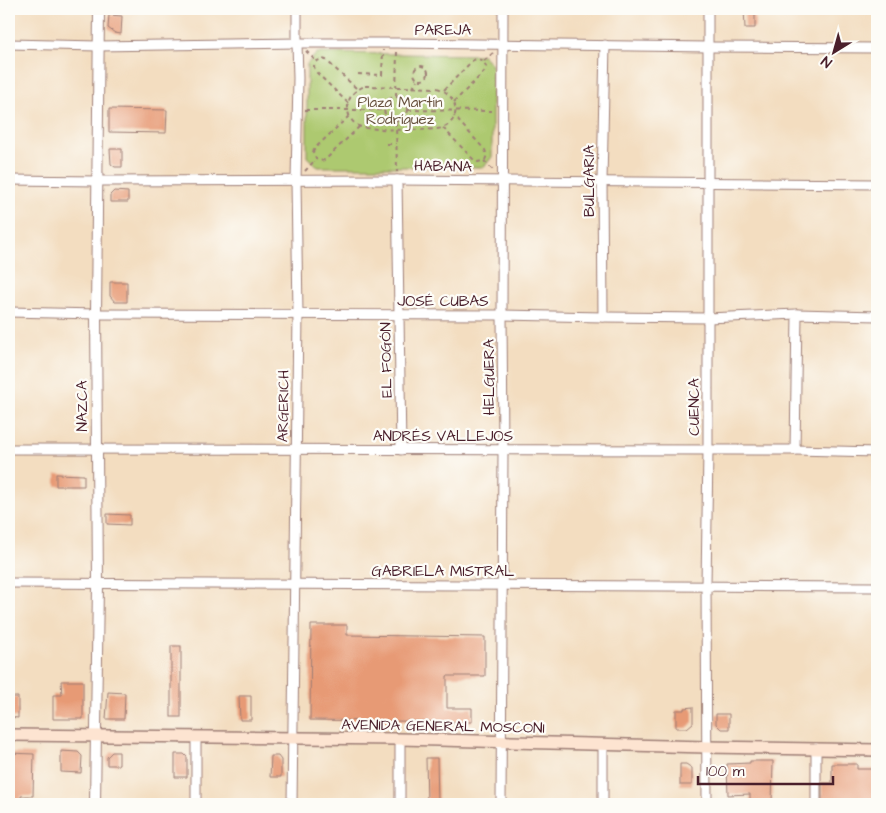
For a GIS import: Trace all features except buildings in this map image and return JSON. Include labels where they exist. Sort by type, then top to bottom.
[{"type":"main road","name":"AVENIDA GENERAL MOSCONI","points":[[9,735],[292,738],[877,750]]},
{"type":"street","name":"NAZCA","points":[[95,804],[98,584],[96,314],[99,9]]},
{"type":"street","name":"ARGERICH","points":[[292,804],[298,314],[296,181],[298,110],[297,9]]},
{"type":"street","name":"HELGUERA","points":[[501,804],[503,9]]},
{"type":"street","name":"CUENCA","points":[[706,804],[708,9]]},
{"type":"street","name":"PAREJA","points":[[9,44],[98,46],[397,43],[877,48]]},
{"type":"street","name":"BULGARIA","points":[[603,317],[602,182],[605,45]]},
{"type":"street","name":"HABANA","points":[[9,180],[397,180],[877,184]]},
{"type":"street","name":"EL FOGÓN","points":[[397,180],[401,450]]},
{"type":"street","name":"JOSÉ CUBAS","points":[[9,312],[708,318],[797,314],[877,316]]},
{"type":"street","points":[[794,450],[797,314]]},
{"type":"street","name":"ANDRÉS VALLEJOS","points":[[9,449],[794,450],[877,452]]},
{"type":"street","name":"GABRIELA MISTRAL","points":[[9,583],[877,587]]},
{"type":"street","points":[[196,737],[196,804]]},
{"type":"street","points":[[400,740],[400,804]]},
{"type":"street","points":[[603,745],[603,804]]},
{"type":"street","points":[[816,748],[816,804]]},
{"type":"path","points":[[358,74],[382,74],[383,43]]},
{"type":"path","points":[[396,97],[397,43]]},
{"type":"path","points":[[348,102],[315,71],[315,62],[322,58],[326,60],[357,90]]},
{"type":"path","points":[[444,90],[473,60],[478,59],[484,62],[486,67],[484,72],[454,102]]},
{"type":"path","points":[[419,66],[426,67],[428,76],[425,80],[418,80],[414,74],[415,69],[419,66]]},
{"type":"path","points":[[413,88],[418,80]]},
{"type":"path","points":[[365,86],[413,88],[437,88],[450,94],[454,102],[455,111],[452,120],[443,128],[434,130],[368,128],[355,124],[349,115],[348,102],[353,93],[365,86]]},
{"type":"path","points":[[392,97],[396,97],[400,97],[406,102],[408,110],[402,120],[396,121],[390,120],[384,110],[386,102],[392,97]]},
{"type":"path","points":[[298,110],[384,110]]},
{"type":"path","points":[[408,110],[503,111]]},
{"type":"path","points":[[349,115],[315,148],[313,152],[316,159],[320,161],[325,160],[360,126]]},
{"type":"path","points":[[443,128],[474,160],[478,162],[485,160],[486,150],[454,116]]},
{"type":"path","points":[[396,121],[397,180]]},
{"type":"path","points":[[387,144],[396,144]]},
{"type":"path","points":[[296,181],[316,159]]},
{"type":"green space","name":"Plaza Martín Rodríguez","points":[[317,53],[483,55],[492,65],[492,157],[484,167],[318,167],[307,157],[307,64]]}]
